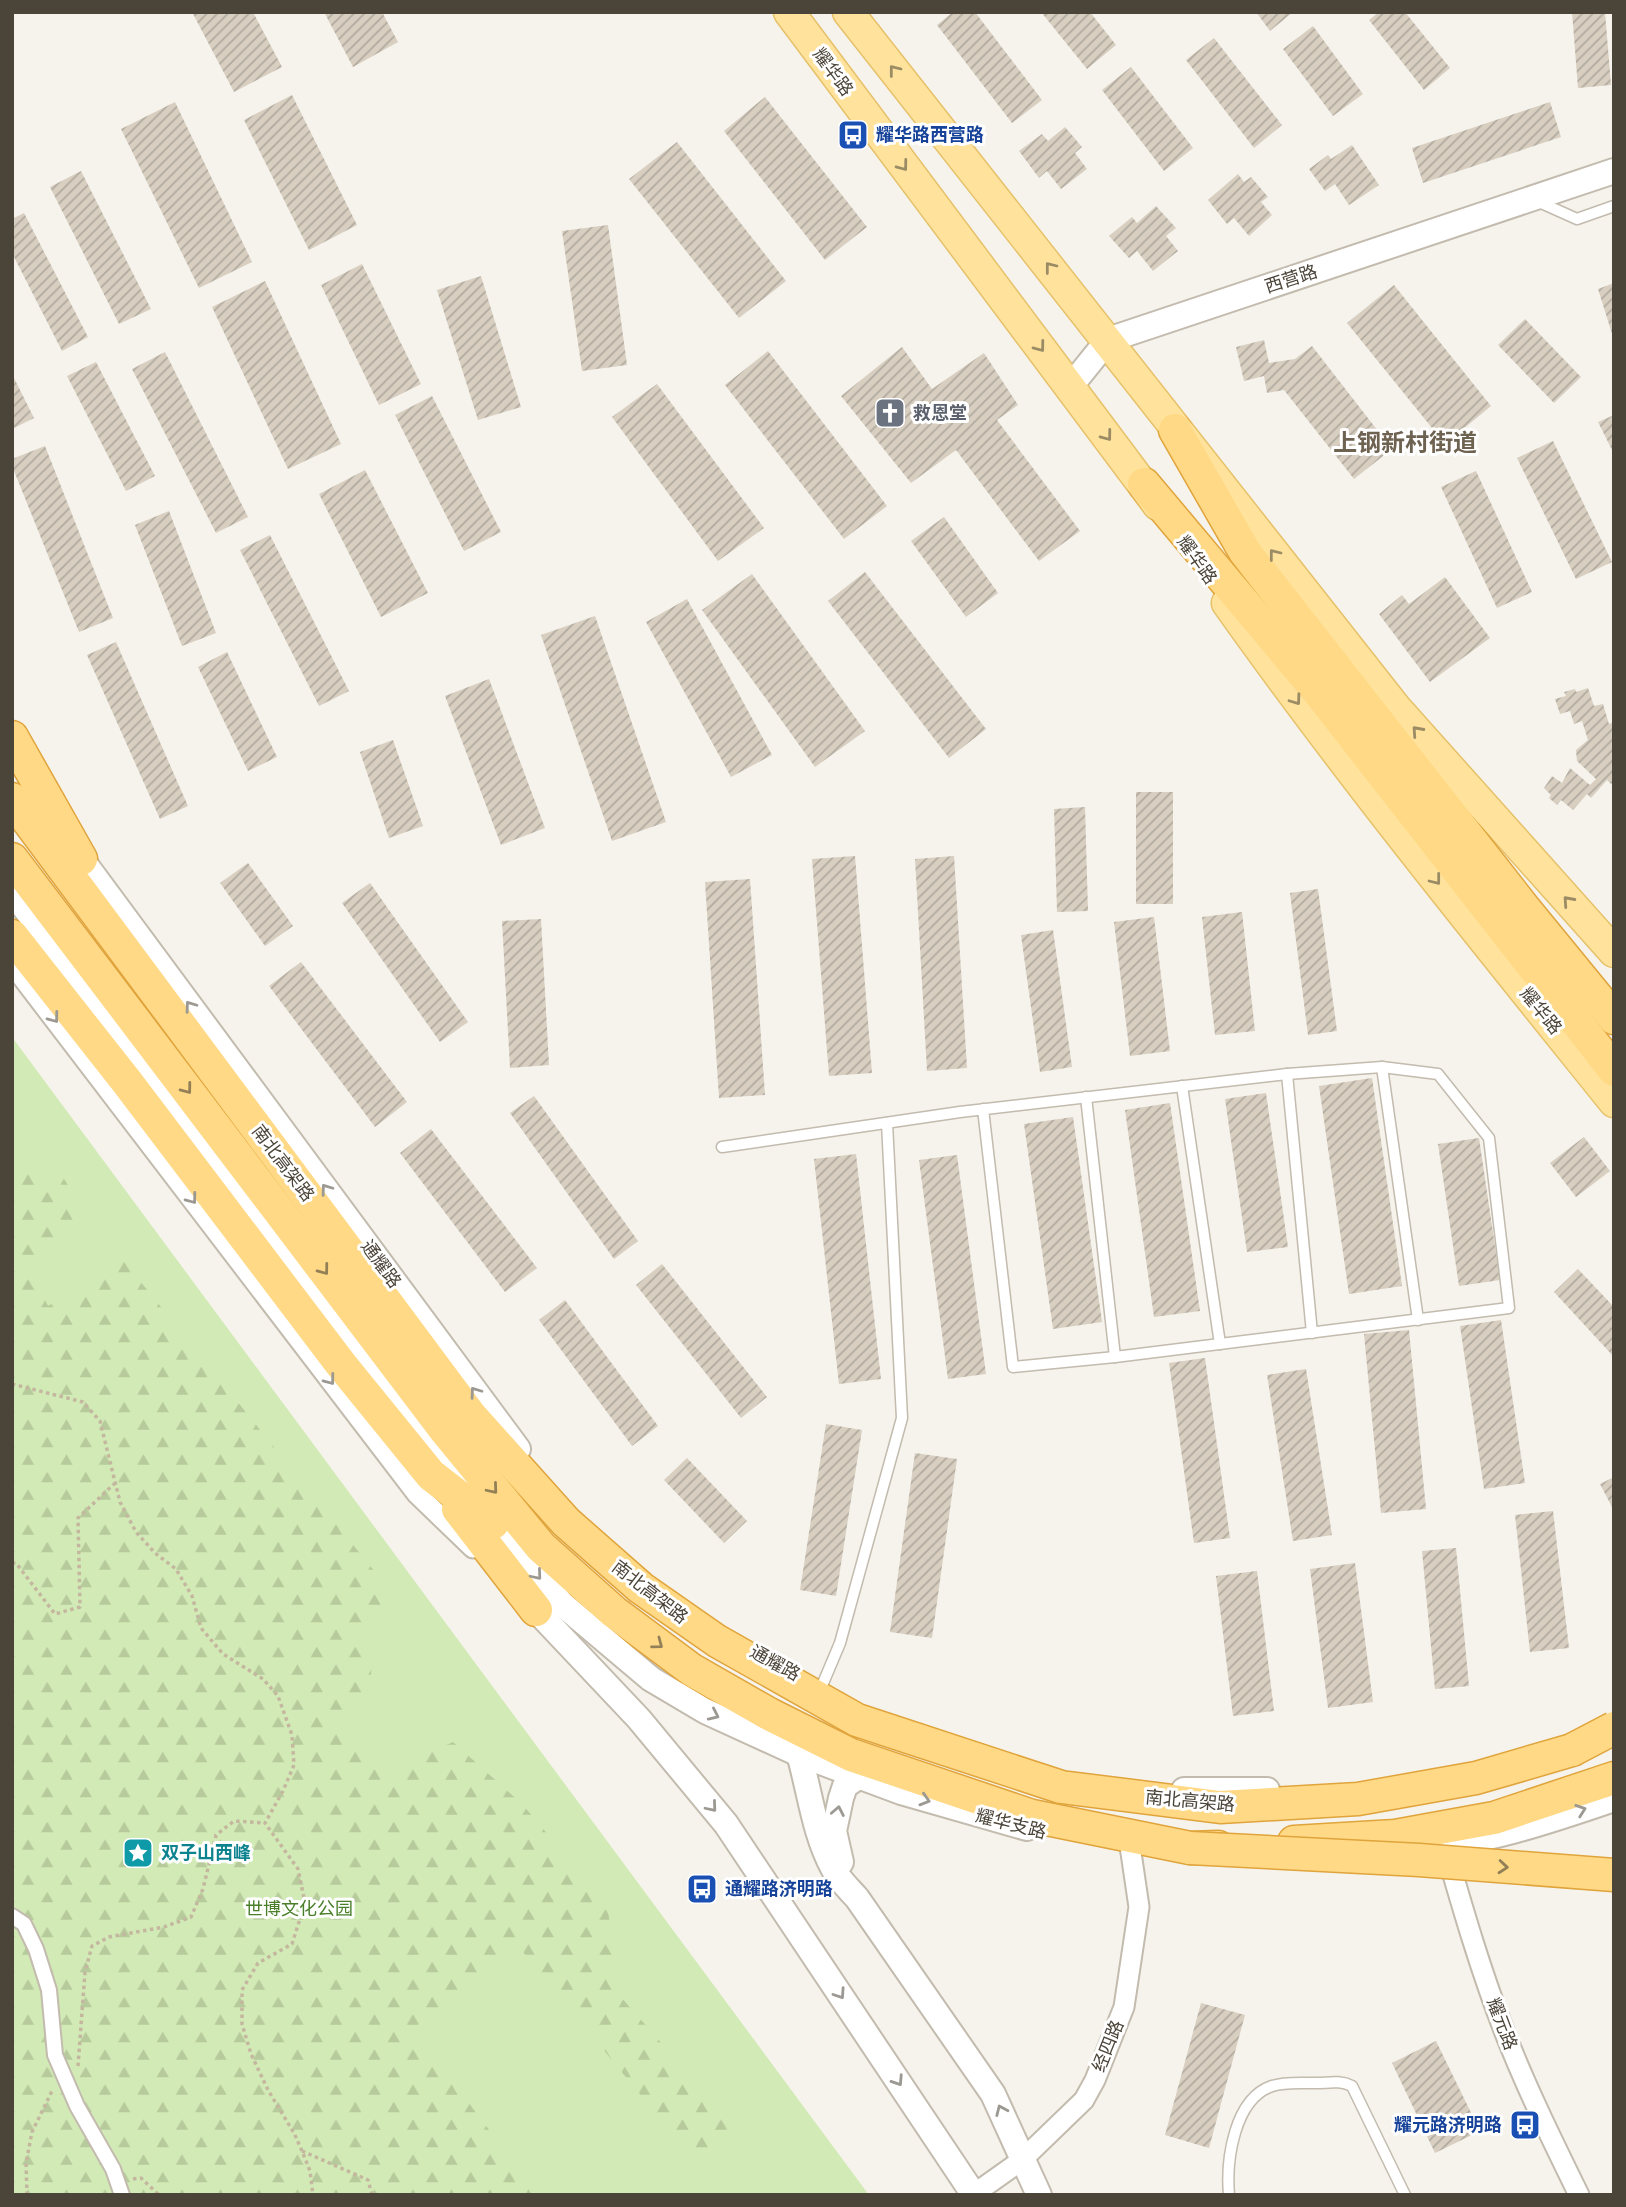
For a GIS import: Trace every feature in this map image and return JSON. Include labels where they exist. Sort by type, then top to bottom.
[{"type":"highway","points":[[1175,430],[1245,552],[1524,908],[1614,1018]]},
{"type":"highway","points":[[1144,484],[1317,690],[1614,1070]]},
{"type":"highway","points":[[12,737],[81,859]]},
{"type":"highway","name":"南北高架路","points":[[12,799],[471,1416],[566,1522],[641,1588],[717,1642],[857,1720],[1061,1787],[1220,1807],[1358,1799],[1476,1778],[1614,1735]]},
{"type":"highway","name":"南北高架路","points":[[12,859],[445,1430],[541,1547],[614,1612],[692,1670],[769,1714],[851,1755],[1032,1816],[1191,1849],[1395,1836],[1493,1818],[1614,1778]]},
{"type":"highway","points":[[12,936],[152,1114],[340,1363],[536,1610]]},
{"type":"highway","points":[[431,1475],[493,1523]]},
{"type":"highway","points":[[1572,1750],[1614,1728]]},
{"type":"highway","points":[[1191,1849],[1419,1860],[1614,1875]]},
{"type":"main road","name":"耀华路","points":[[789,12],[1144,484],[1301,708],[1614,1102]]},
{"type":"main road","points":[[848,12],[1396,708],[1614,952]]},
{"type":"street","name":"西营路","points":[[1108,340],[1614,171]]},
{"type":"street","points":[[1070,387],[1108,340]]},
{"type":"street","name":"通耀路","points":[[12,766],[520,1452],[583,1519],[655,1581],[733,1639],[821,1688]]},
{"type":"street","points":[[12,891],[357,1353],[493,1523]]},
{"type":"street","points":[[12,964],[417,1494],[536,1610],[639,1719],[726,1824],[974,2194]]},
{"type":"street","name":"耀华支路","points":[[493,1523],[562,1604],[651,1679],[705,1711],[799,1754],[901,1793],[1037,1831],[1170,1851],[1378,1851],[1444,1846],[1496,1837],[1614,1799]]},
{"type":"street","points":[[821,1688],[919,1728],[1020,1762],[1105,1780],[1189,1791],[1307,1789],[1427,1776],[1498,1759],[1614,1720]]},
{"type":"street","points":[[799,1754],[818,1834],[834,1871],[857,1898],[993,2094],[1039,2195]]},
{"type":"street","points":[[857,1898],[841,1861],[834,1831],[845,1786],[858,1776]]},
{"type":"street","name":"经四路","points":[[974,2194],[1022,2160],[1084,2099],[1095,2080],[1124,2007],[1139,1907],[1130,1846]]},
{"type":"street","name":"耀元路","points":[[1444,1846],[1471,1939],[1503,2029],[1579,2195]]},
{"type":"street","points":[[12,1916],[24,1924],[36,1949],[49,1990],[55,2055],[122,2195]]},
{"type":"lane","points":[[1532,199],[1577,219],[1614,206]]},
{"type":"lane","points":[[1382,1066],[1418,1320]]},
{"type":"lane","points":[[722,1147],[983,1110],[1287,1074],[1382,1066],[1438,1074],[1489,1138],[1509,1308],[1115,1357],[1013,1367],[983,1110]]},
{"type":"lane","points":[[1287,1074],[1312,1333]]},
{"type":"lane","points":[[1182,1086],[1220,1344]]},
{"type":"lane","points":[[1086,1097],[1115,1357]]},
{"type":"lane","points":[[821,1688],[840,1643],[902,1418],[887,1123]]},
{"type":"lane","points":[[1229,2195],[1231,2151],[1238,2124],[1251,2098],[1272,2086],[1341,2081],[1352,2086],[1405,2195]]},
{"type":"path","points":[[12,1384],[83,1402],[100,1421],[114,1484],[136,1532],[155,1553],[176,1569],[192,1596],[201,1628],[223,1654],[263,1679],[278,1696],[292,1735],[294,1765],[265,1822]]},
{"type":"path","points":[[12,1563],[16,1563],[55,1614],[79,1607],[79,1518],[114,1484]]},
{"type":"path","points":[[27,2195],[26,2163],[32,2132],[62,2071],[79,2065],[85,1972],[92,1946],[109,1937],[164,1927],[191,1917],[204,1889],[216,1835],[234,1821],[265,1822]]},
{"type":"path","points":[[265,1822],[298,1869],[305,1903],[292,1944],[258,1963],[242,1990],[242,2024],[251,2053],[268,2090],[302,2151],[310,2171],[313,2195]]},
{"type":"path","points":[[302,2151],[368,2179],[372,2195]]},
{"type":"path","points":[[117,2180],[141,2178],[159,2195]]},
{"type":"green space","name":"世博文化公园","points":[[12,1037],[869,2195],[12,2195]]},
{"type":"green space","name":"世博文化公园","points":[[57,1168],[91,1221],[31,1272],[48,1306],[123,1260],[400,1603],[365,1610],[366,1638],[372,1657],[370,1692],[346,1724],[389,1771],[453,1742],[522,1804],[607,1904],[620,1996],[729,2120],[728,2141],[695,2161],[518,1946],[413,2029],[538,2195],[12,2195],[12,1171]]},
{"type":"building","points":[[192,12],[253,12],[282,67],[234,92]]},
{"type":"building","points":[[324,12],[382,12],[398,42],[353,67]]},
{"type":"building","points":[[953,12],[975,12],[1042,100],[1012,123],[937,25]]},
{"type":"building","points":[[1041,12],[1090,12],[1116,45],[1087,69]]},
{"type":"building","points":[[1256,12],[1293,12],[1270,31]]},
{"type":"building","points":[[1379,12],[1405,12],[1450,68],[1424,90],[1369,20]]},
{"type":"building","points":[[1572,12],[1605,12],[1611,85],[1578,88]]},
{"type":"building","points":[[1313,26],[1363,94],[1333,116],[1283,49]]},
{"type":"building","points":[[1214,38],[1282,125],[1254,148],[1186,60]]},
{"type":"building","points":[[1131,67],[1193,148],[1164,171],[1102,90]]},
{"type":"building","points":[[292,95],[357,225],[309,250],[244,120]]},
{"type":"building","points":[[765,97],[867,227],[825,260],[724,131]]},
{"type":"building","points":[[175,102],[252,262],[199,288],[121,129]]},
{"type":"building","points":[[1550,102],[1561,137],[1423,183],[1412,148]]},
{"type":"building","points":[[1065,127],[1082,147],[1075,153],[1087,169],[1061,189],[1047,171],[1039,178],[1019,151],[1042,134],[1048,141]]},
{"type":"building","points":[[677,142],[786,281],[739,318],[629,179]]},
{"type":"building","points":[[1352,145],[1379,185],[1349,205],[1335,184],[1325,191],[1309,169],[1328,155],[1331,159]]},
{"type":"building","points":[[81,171],[151,309],[119,324],[50,187]]},
{"type":"building","points":[[1238,174],[1244,182],[1251,177],[1268,197],[1261,202],[1272,215],[1249,236],[1234,218],[1227,224],[1208,200]]},
{"type":"building","points":[[1156,206],[1176,228],[1166,236],[1178,251],[1153,271],[1137,251],[1129,258],[1109,236],[1132,217],[1137,223]]},
{"type":"building","points":[[24,213],[88,337],[62,351],[12,253],[12,219]]},
{"type":"building","points":[[608,225],[627,365],[582,371],[562,231]]},
{"type":"building","points":[[362,264],[421,384],[379,405],[321,285]]},
{"type":"building","points":[[481,276],[521,407],[478,420],[437,290]]},
{"type":"building","points":[[265,281],[341,444],[288,469],[212,307]]},
{"type":"building","points":[[1614,283],[1614,337],[1613,337],[1598,289]]},
{"type":"building","points":[[1394,285],[1491,406],[1445,444],[1347,323]]},
{"type":"building","points":[[1525,319],[1581,377],[1554,403],[1498,345]]},
{"type":"building","points":[[1264,340],[1269,363],[1295,359],[1312,346],[1392,449],[1354,479],[1284,390],[1267,393],[1264,376],[1244,381],[1236,347]]},
{"type":"building","points":[[902,347],[932,389],[984,353],[1018,405],[997,420],[1080,531],[1039,561],[956,450],[911,483],[841,396]]},
{"type":"building","points":[[768,351],[887,506],[844,539],[725,385]]},
{"type":"building","points":[[165,352],[248,517],[216,533],[132,369]]},
{"type":"building","points":[[96,362],[155,476],[126,491],[67,376]]},
{"type":"building","points":[[12,374],[34,418],[12,429]]},
{"type":"building","points":[[657,384],[764,528],[718,561],[612,417]]},
{"type":"building","points":[[432,396],[501,532],[464,551],[395,415]]},
{"type":"building","points":[[1614,415],[1614,454],[1598,422]]},
{"type":"building","points":[[1553,441],[1612,562],[1576,579],[1517,458]]},
{"type":"building","points":[[45,446],[113,618],[79,632],[12,466],[12,459]]},
{"type":"building","points":[[365,470],[428,593],[381,617],[319,494]]},
{"type":"building","points":[[1476,471],[1532,592],[1497,608],[1441,487]]},
{"type":"building","points":[[169,511],[216,633],[182,646],[135,525]]},
{"type":"building","points":[[944,517],[998,593],[966,617],[911,541]]},
{"type":"building","points":[[270,535],[349,691],[319,706],[240,550]]},
{"type":"building","points":[[865,572],[986,729],[949,758],[828,601]]},
{"type":"building","points":[[752,574],[865,731],[815,767],[702,610]]},
{"type":"building","points":[[1445,577],[1490,638],[1430,682],[1379,614],[1402,595],[1409,604]]},
{"type":"building","points":[[687,599],[772,755],[731,777],[646,622]]},
{"type":"building","points":[[595,616],[666,822],[612,841],[541,635]]},
{"type":"building","points":[[116,642],[188,806],[160,819],[87,655]]},
{"type":"building","points":[[227,652],[277,757],[248,771],[198,667]]},
{"type":"building","points":[[489,679],[545,828],[501,845],[445,696]]},
{"type":"building","points":[[1588,688],[1594,706],[1603,704],[1609,724],[1614,722],[1614,781],[1611,784],[1607,780],[1591,798],[1587,794],[1573,810],[1561,800],[1557,805],[1549,798],[1551,795],[1544,788],[1552,776],[1562,783],[1570,768],[1590,785],[1596,779],[1577,761],[1576,750],[1588,740],[1582,721],[1574,724],[1570,711],[1560,714],[1555,699],[1566,696],[1564,692]]},
{"type":"building","points":[[393,740],[423,826],[389,838],[360,752]]},
{"type":"building","points":[[1136,792],[1173,792],[1173,904],[1136,904]]},
{"type":"building","points":[[1085,807],[1088,911],[1057,912],[1054,809]]},
{"type":"building","points":[[855,856],[872,1073],[829,1076],[812,859]]},
{"type":"building","points":[[954,856],[967,1068],[927,1071],[915,859]]},
{"type":"building","points":[[248,863],[293,926],[265,946],[220,883]]},
{"type":"building","points":[[750,879],[765,1095],[719,1098],[705,882]]},
{"type":"building","points":[[370,883],[468,1022],[440,1042],[342,903]]},
{"type":"building","points":[[1318,889],[1337,1031],[1308,1035],[1290,893]]},
{"type":"building","points":[[1242,912],[1255,1031],[1215,1035],[1202,917]]},
{"type":"building","points":[[1154,917],[1170,1051],[1130,1056],[1114,922]]},
{"type":"building","points":[[541,919],[549,1065],[510,1068],[502,921]]},
{"type":"building","points":[[1053,930],[1072,1067],[1040,1072],[1021,935]]},
{"type":"building","points":[[301,962],[407,1102],[375,1127],[269,986]]},
{"type":"building","points":[[1372,1078],[1402,1286],[1349,1294],[1319,1086]]},
{"type":"building","points":[[1266,1093],[1288,1247],[1247,1252],[1225,1099]]},
{"type":"building","points":[[534,1096],[638,1241],[614,1259],[510,1113]]},
{"type":"building","points":[[1170,1103],[1200,1311],[1154,1317],[1125,1110]]},
{"type":"building","points":[[1073,1117],[1102,1322],[1053,1329],[1024,1124]]},
{"type":"building","points":[[431,1129],[537,1268],[505,1292],[400,1153]]},
{"type":"building","points":[[1584,1137],[1610,1171],[1576,1197],[1550,1163]]},
{"type":"building","points":[[1479,1138],[1500,1280],[1459,1286],[1438,1144]]},
{"type":"building","points":[[856,1154],[881,1379],[839,1384],[814,1159]]},
{"type":"building","points":[[957,1155],[986,1374],[948,1379],[919,1160]]},
{"type":"building","points":[[662,1264],[767,1397],[741,1418],[636,1285]]},
{"type":"building","points":[[1578,1269],[1614,1307],[1614,1357],[1554,1292]]},
{"type":"building","points":[[565,1300],[658,1426],[632,1446],[539,1320]]},
{"type":"building","points":[[1501,1320],[1525,1483],[1484,1489],[1460,1326]]},
{"type":"building","points":[[1409,1330],[1426,1509],[1381,1513],[1364,1334]]},
{"type":"building","points":[[1205,1358],[1230,1538],[1194,1543],[1169,1363]]},
{"type":"building","points":[[1306,1369],[1332,1535],[1293,1541],[1267,1375]]},
{"type":"building","points":[[826,1424],[862,1430],[836,1596],[800,1590]]},
{"type":"building","points":[[915,1453],[957,1459],[932,1638],[890,1632]]},
{"type":"building","points":[[687,1458],[747,1521],[724,1543],[664,1480]]},
{"type":"building","points":[[1614,1477],[1614,1511],[1600,1484]]},
{"type":"building","points":[[1553,1511],[1569,1648],[1530,1652],[1515,1515]]},
{"type":"building","points":[[1456,1548],[1469,1686],[1435,1689],[1422,1551]]},
{"type":"building","points":[[1355,1563],[1373,1702],[1328,1708],[1310,1569]]},
{"type":"building","points":[[1257,1571],[1274,1711],[1233,1716],[1216,1576]]},
{"type":"building","points":[[1201,2003],[1245,2015],[1209,2148],[1165,2135]]},
{"type":"building","points":[[1436,2041],[1480,2131],[1435,2153],[1392,2063]]},
{"type":"place","name":"耀华路西营路","points":[[853,135]]},
{"type":"place","name":"救恩堂","points":[[890,413]]},
{"type":"place","name":"双子山西峰","points":[[138,1853]]},
{"type":"place","name":"通耀路济明路","points":[[702,1889]]},
{"type":"place","name":"耀元路济明路","points":[[1525,2125]]},
{"type":"district","name":"上钢新村街道","points":[[1405,443]]}]
